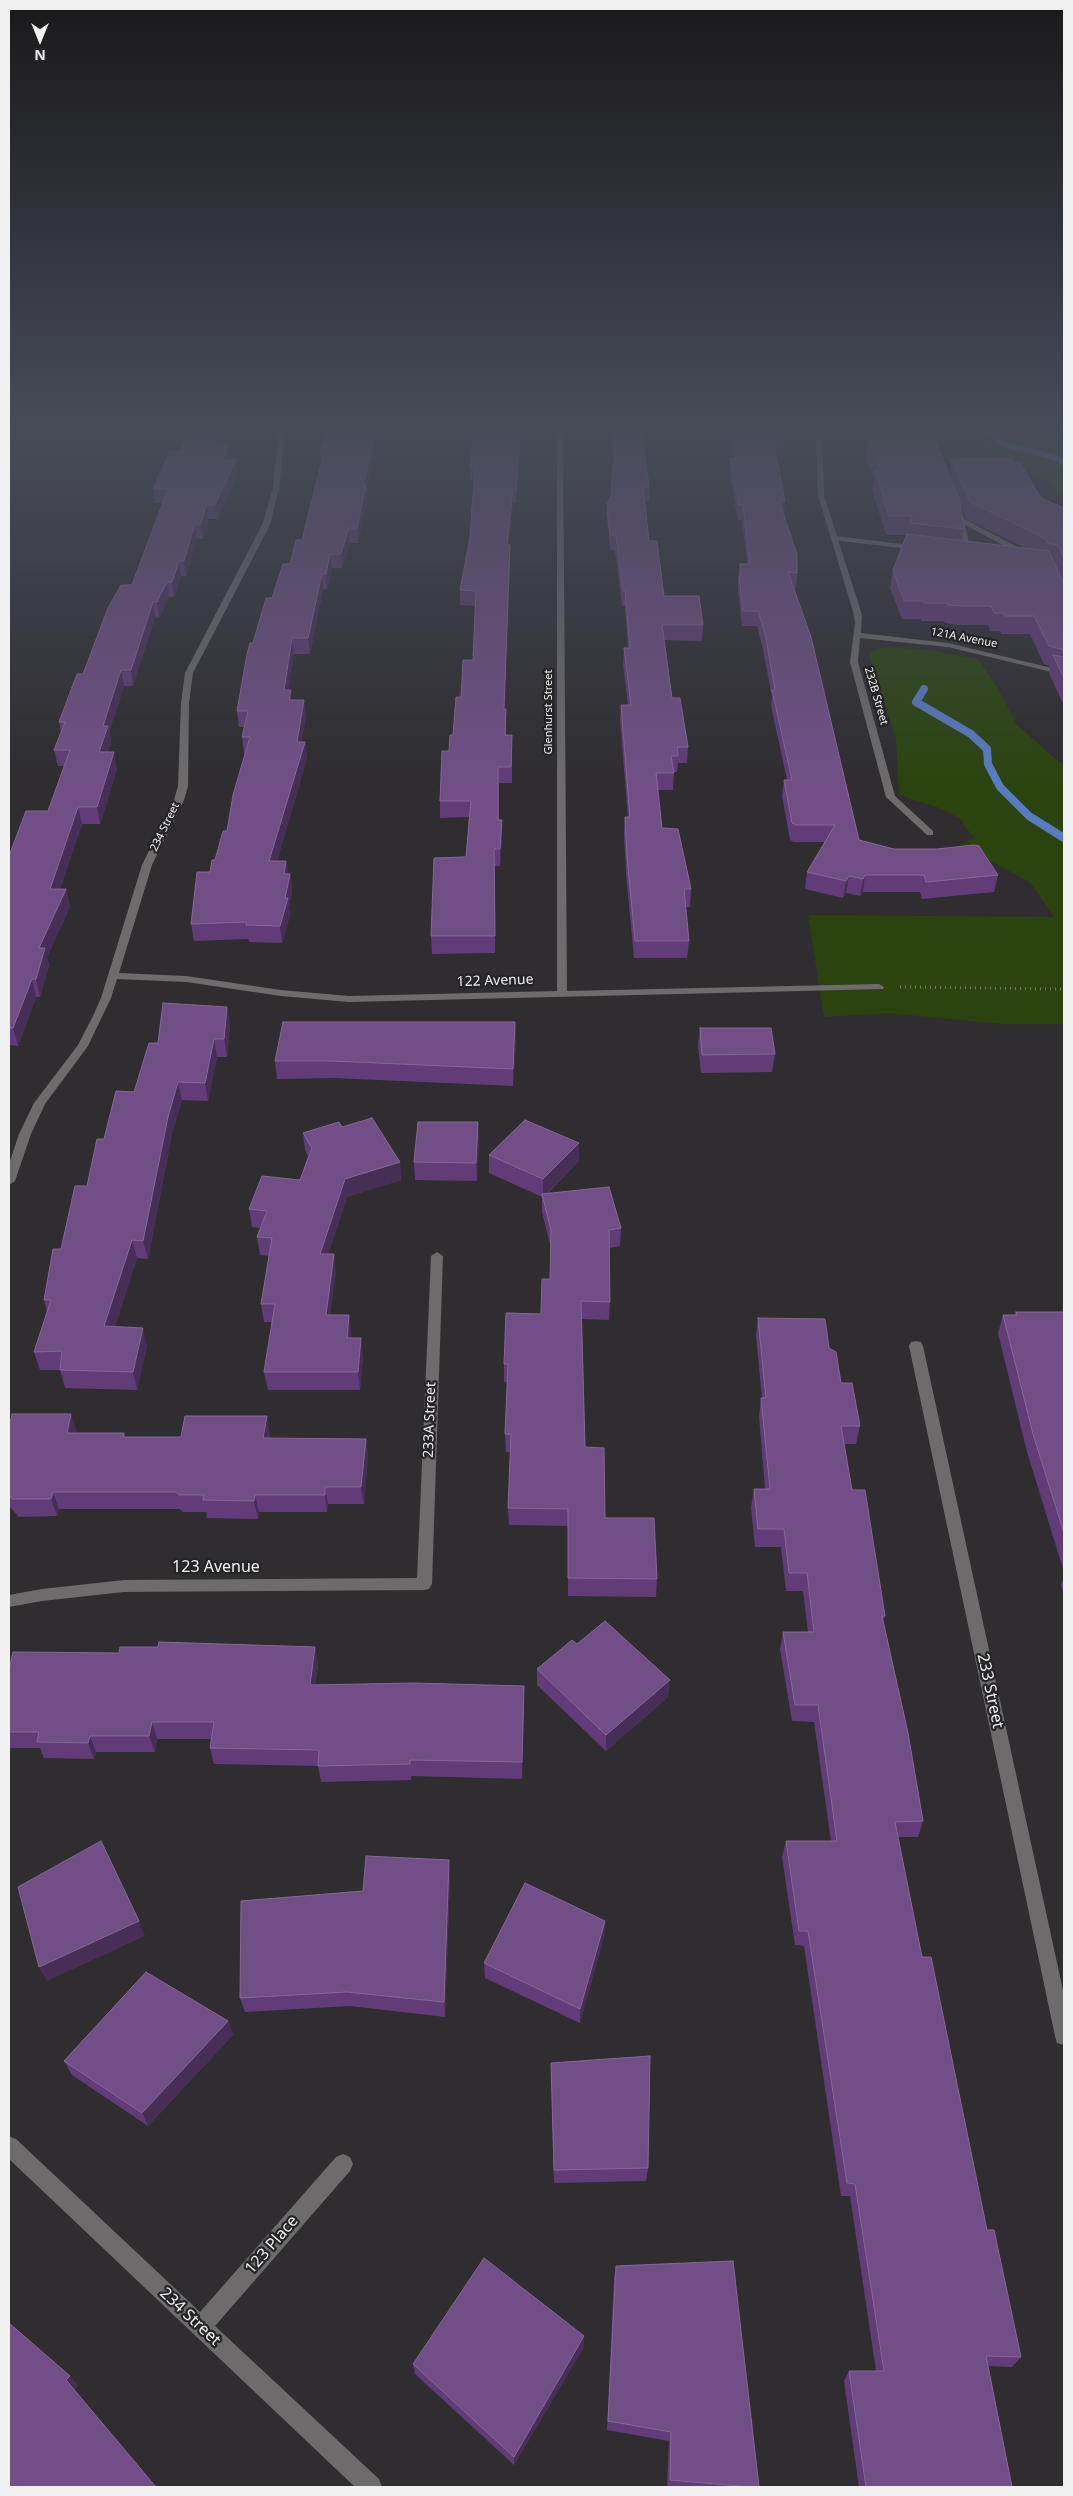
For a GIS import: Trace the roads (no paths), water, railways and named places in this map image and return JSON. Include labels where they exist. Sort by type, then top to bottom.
[{"type":"street","name":"234 Street","points":[[9,1181],[25,1134],[36,1110],[87,1040],[106,998],[147,865],[174,812],[183,786],[185,702],[189,673],[254,548]]},
{"type":"street","name":"Glenhurst Street","points":[[560,548],[562,993]]},
{"type":"street","name":"232B Street","points":[[838,548],[858,615],[859,623],[854,662],[891,797],[930,833]]},
{"type":"street","points":[[926,548],[930,549]]},
{"type":"street","points":[[966,548],[967,553]]},
{"type":"street","points":[[1011,548],[1032,560],[1022,561]]},
{"type":"street","points":[[958,552],[976,554]]},
{"type":"street","name":"121A Avenue","points":[[857,635],[948,645],[1064,673]]},
{"type":"street","name":"122 Avenue","points":[[113,976],[186,979],[305,996],[349,999],[519,997],[562,993],[879,987]]},
{"type":"street","name":"233A Street","points":[[424,1584],[437,1256]]},
{"type":"street","name":"233 Street","points":[[916,1346],[1064,2036]]},
{"type":"street","name":"123 Avenue","points":[[9,1601],[124,1586],[424,1584]]},
{"type":"street","name":"234 Street","points":[[9,2146],[371,2487]]},
{"type":"street","name":"123 Place","points":[[200,2326],[343,2164]]},
{"type":"waterway","points":[[924,689],[916,702],[971,734],[987,749],[988,764],[1000,787],[1029,816],[1064,838]]}]
